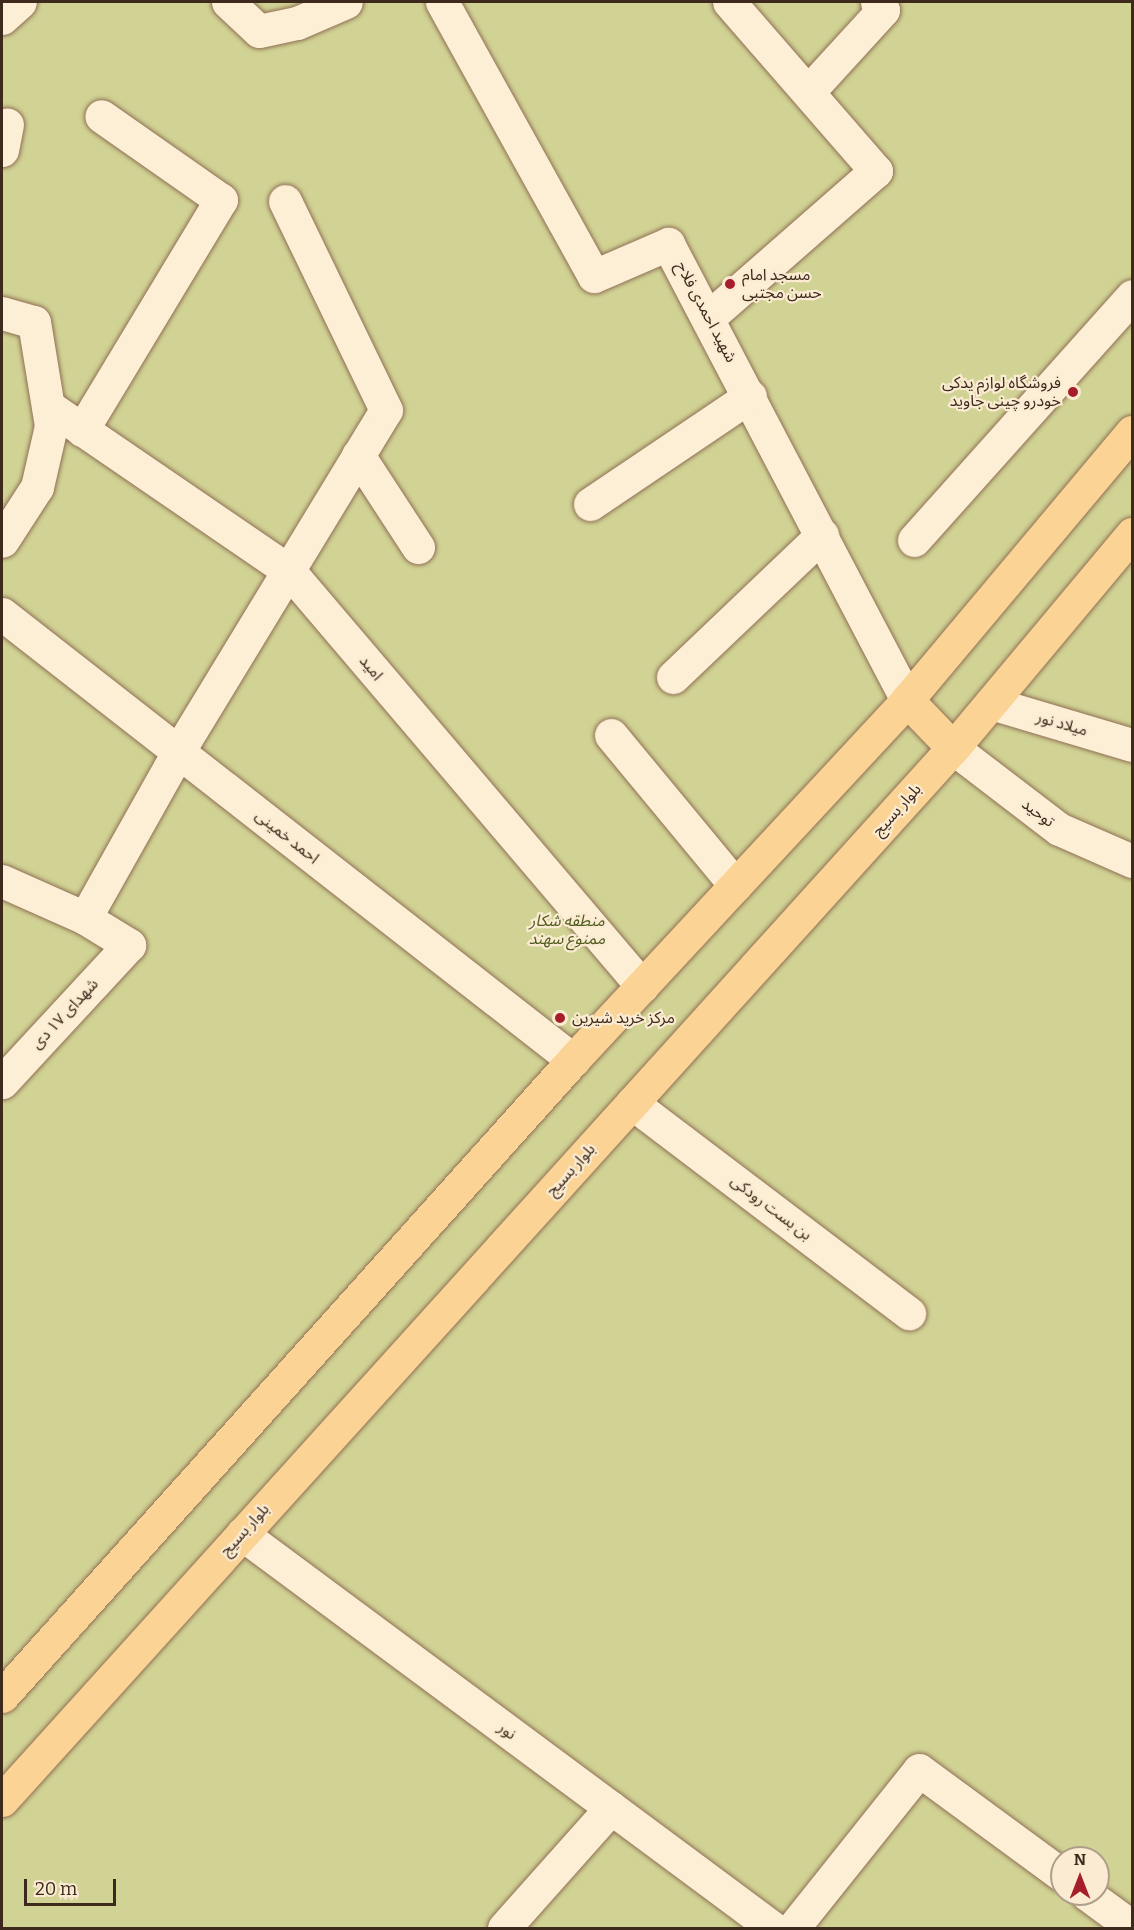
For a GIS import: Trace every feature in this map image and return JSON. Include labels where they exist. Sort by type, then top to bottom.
[{"type":"main road","points":[[2,1696],[573,1060],[907,700],[1132,432]]},
{"type":"main road","name":"بلوار بسیج","points":[[2,1800],[953,748],[1126,551]]},
{"type":"main road","points":[[907,700],[953,748]]},
{"type":"street","points":[[2,18],[20,2]]},
{"type":"street","points":[[228,2],[259,31],[297,23],[346,2]]},
{"type":"street","name":"شهید احمدی فلاح","points":[[442,2],[594,276],[668,244],[709,317],[907,700]]},
{"type":"street","points":[[709,317],[876,171],[729,2]]},
{"type":"street","points":[[807,92],[883,10],[877,2]]},
{"type":"street","points":[[82,430],[221,200],[101,116]]},
{"type":"street","points":[[2,881],[85,918],[178,752],[386,410],[285,201]]},
{"type":"street","points":[[914,540],[1132,296]]},
{"type":"street","points":[[2,312],[34,322],[51,426],[37,486],[2,541]]},
{"type":"street","points":[[590,504],[750,396]]},
{"type":"street","name":"امید","points":[[48,406],[288,571],[642,986]]},
{"type":"street","points":[[357,455],[418,547]]},
{"type":"street","points":[[673,677],[822,535]]},
{"type":"street","name":"احمد خمینی","points":[[2,614],[573,1060]]},
{"type":"street","name":"میلاد نور","points":[[991,703],[1132,745]]},
{"type":"street","points":[[611,735],[735,885]]},
{"type":"street","name":"توحید","points":[[953,748],[1059,829],[1132,861]]},
{"type":"street","name":"شهدای ۱۷ دی","points":[[2,1082],[129,945],[85,918]]},
{"type":"street","name":"بن بست رودکی","points":[[632,1103],[909,1313]]},
{"type":"street","name":"نور","points":[[242,1534],[773,1929]]},
{"type":"street","points":[[793,1929],[919,1770],[1050,1866]]},
{"type":"street","points":[[504,1929],[611,1808]]},
{"type":"street","points":[[1103,1906],[1132,1927]]},
{"type":"green space","name":"منطقه شکار ممنوع سهند","points":[[2,2],[1132,2],[1132,1928],[2,1928]]},
{"type":"place","name":"مسجد امام حسن مجتبی","points":[[730,284]]},
{"type":"place","name":"فروشگاه لوازم یدکی خودرو چینی جاوید","points":[[1073,392]]},
{"type":"place","name":"مرکز خرید شیرین","points":[[560,1018]]}]
